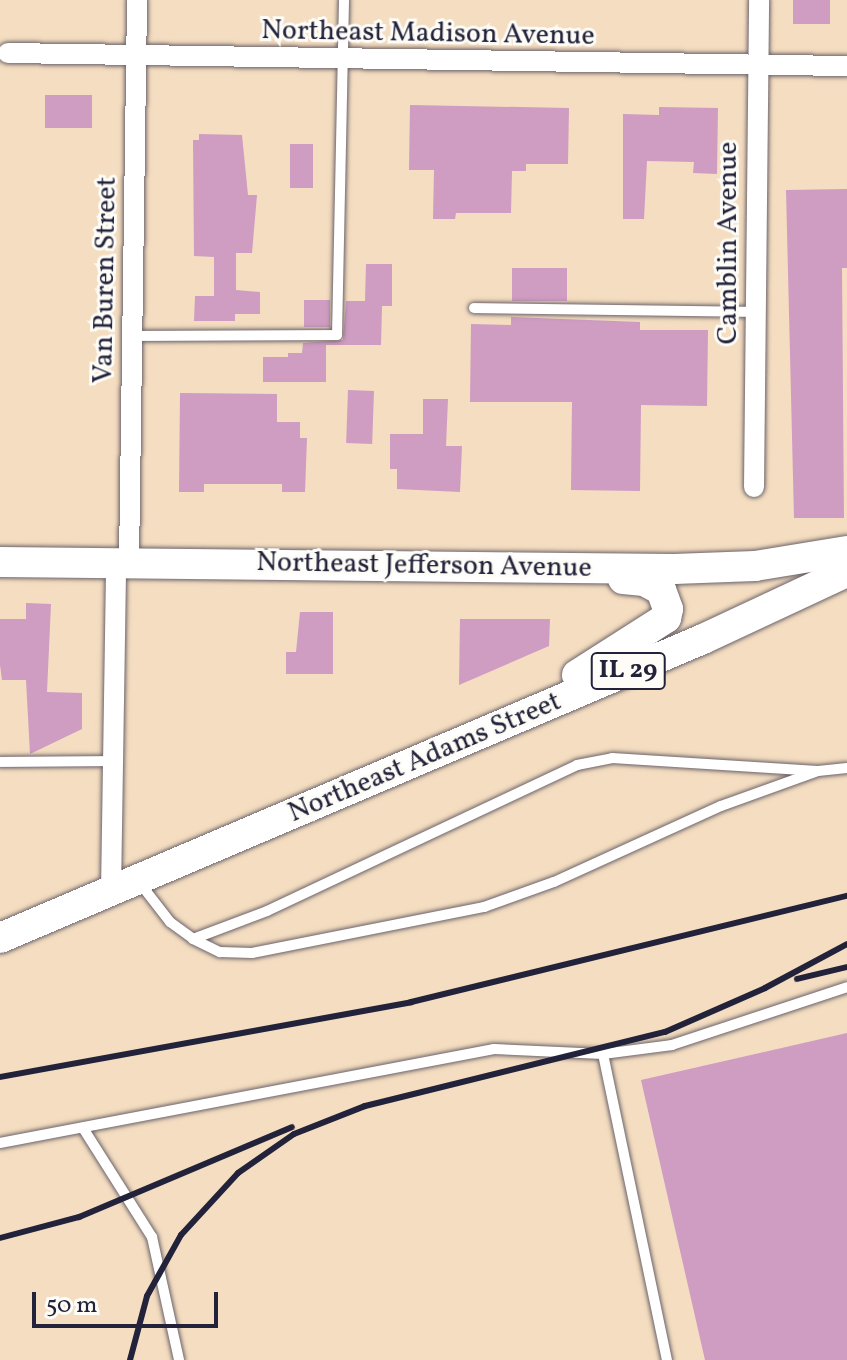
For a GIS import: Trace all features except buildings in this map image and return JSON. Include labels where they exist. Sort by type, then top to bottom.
[{"type":"main road","name":"Northeast Jefferson Avenue","points":[[0,562],[704,569],[847,551]]},
{"type":"main road","points":[[407,766],[658,628],[668,609],[661,590],[644,581],[425,566]]},
{"type":"main road","name":"Northeast Adams Street","points":[[0,938],[407,766],[847,572]]},
{"type":"street","name":"Van Buren Street","points":[[125,886],[113,761],[133,336],[137,0]]},
{"type":"street","name":"Camblin Avenue","points":[[754,487],[759,0]]},
{"type":"street","name":"Northeast Madison Avenue","points":[[8,53],[847,66]]},
{"type":"lane","points":[[133,336],[337,335],[344,0]]},
{"type":"lane","points":[[474,308],[757,312]]},
{"type":"lane","points":[[193,939],[267,911],[577,765],[612,758],[818,771],[847,768]]},
{"type":"lane","points":[[0,762],[113,761]]},
{"type":"lane","points":[[125,886],[193,939],[220,952],[252,953],[484,907],[554,882],[721,806],[818,771]]},
{"type":"lane","points":[[0,1143],[494,1049],[603,1054],[672,1045],[803,998],[847,987]]},
{"type":"lane","points":[[603,1054],[667,1360]]},
{"type":"lane","points":[[83,1128],[152,1237],[179,1360]]},
{"type":"railway","points":[[0,1077],[411,1002],[847,896]]},
{"type":"railway","points":[[130,1360],[147,1296],[181,1235],[238,1173],[294,1134],[365,1106],[665,1032],[765,988],[847,944]]},
{"type":"railway","points":[[797,979],[847,967]]},
{"type":"railway","points":[[0,1238],[79,1217],[292,1127]]}]
